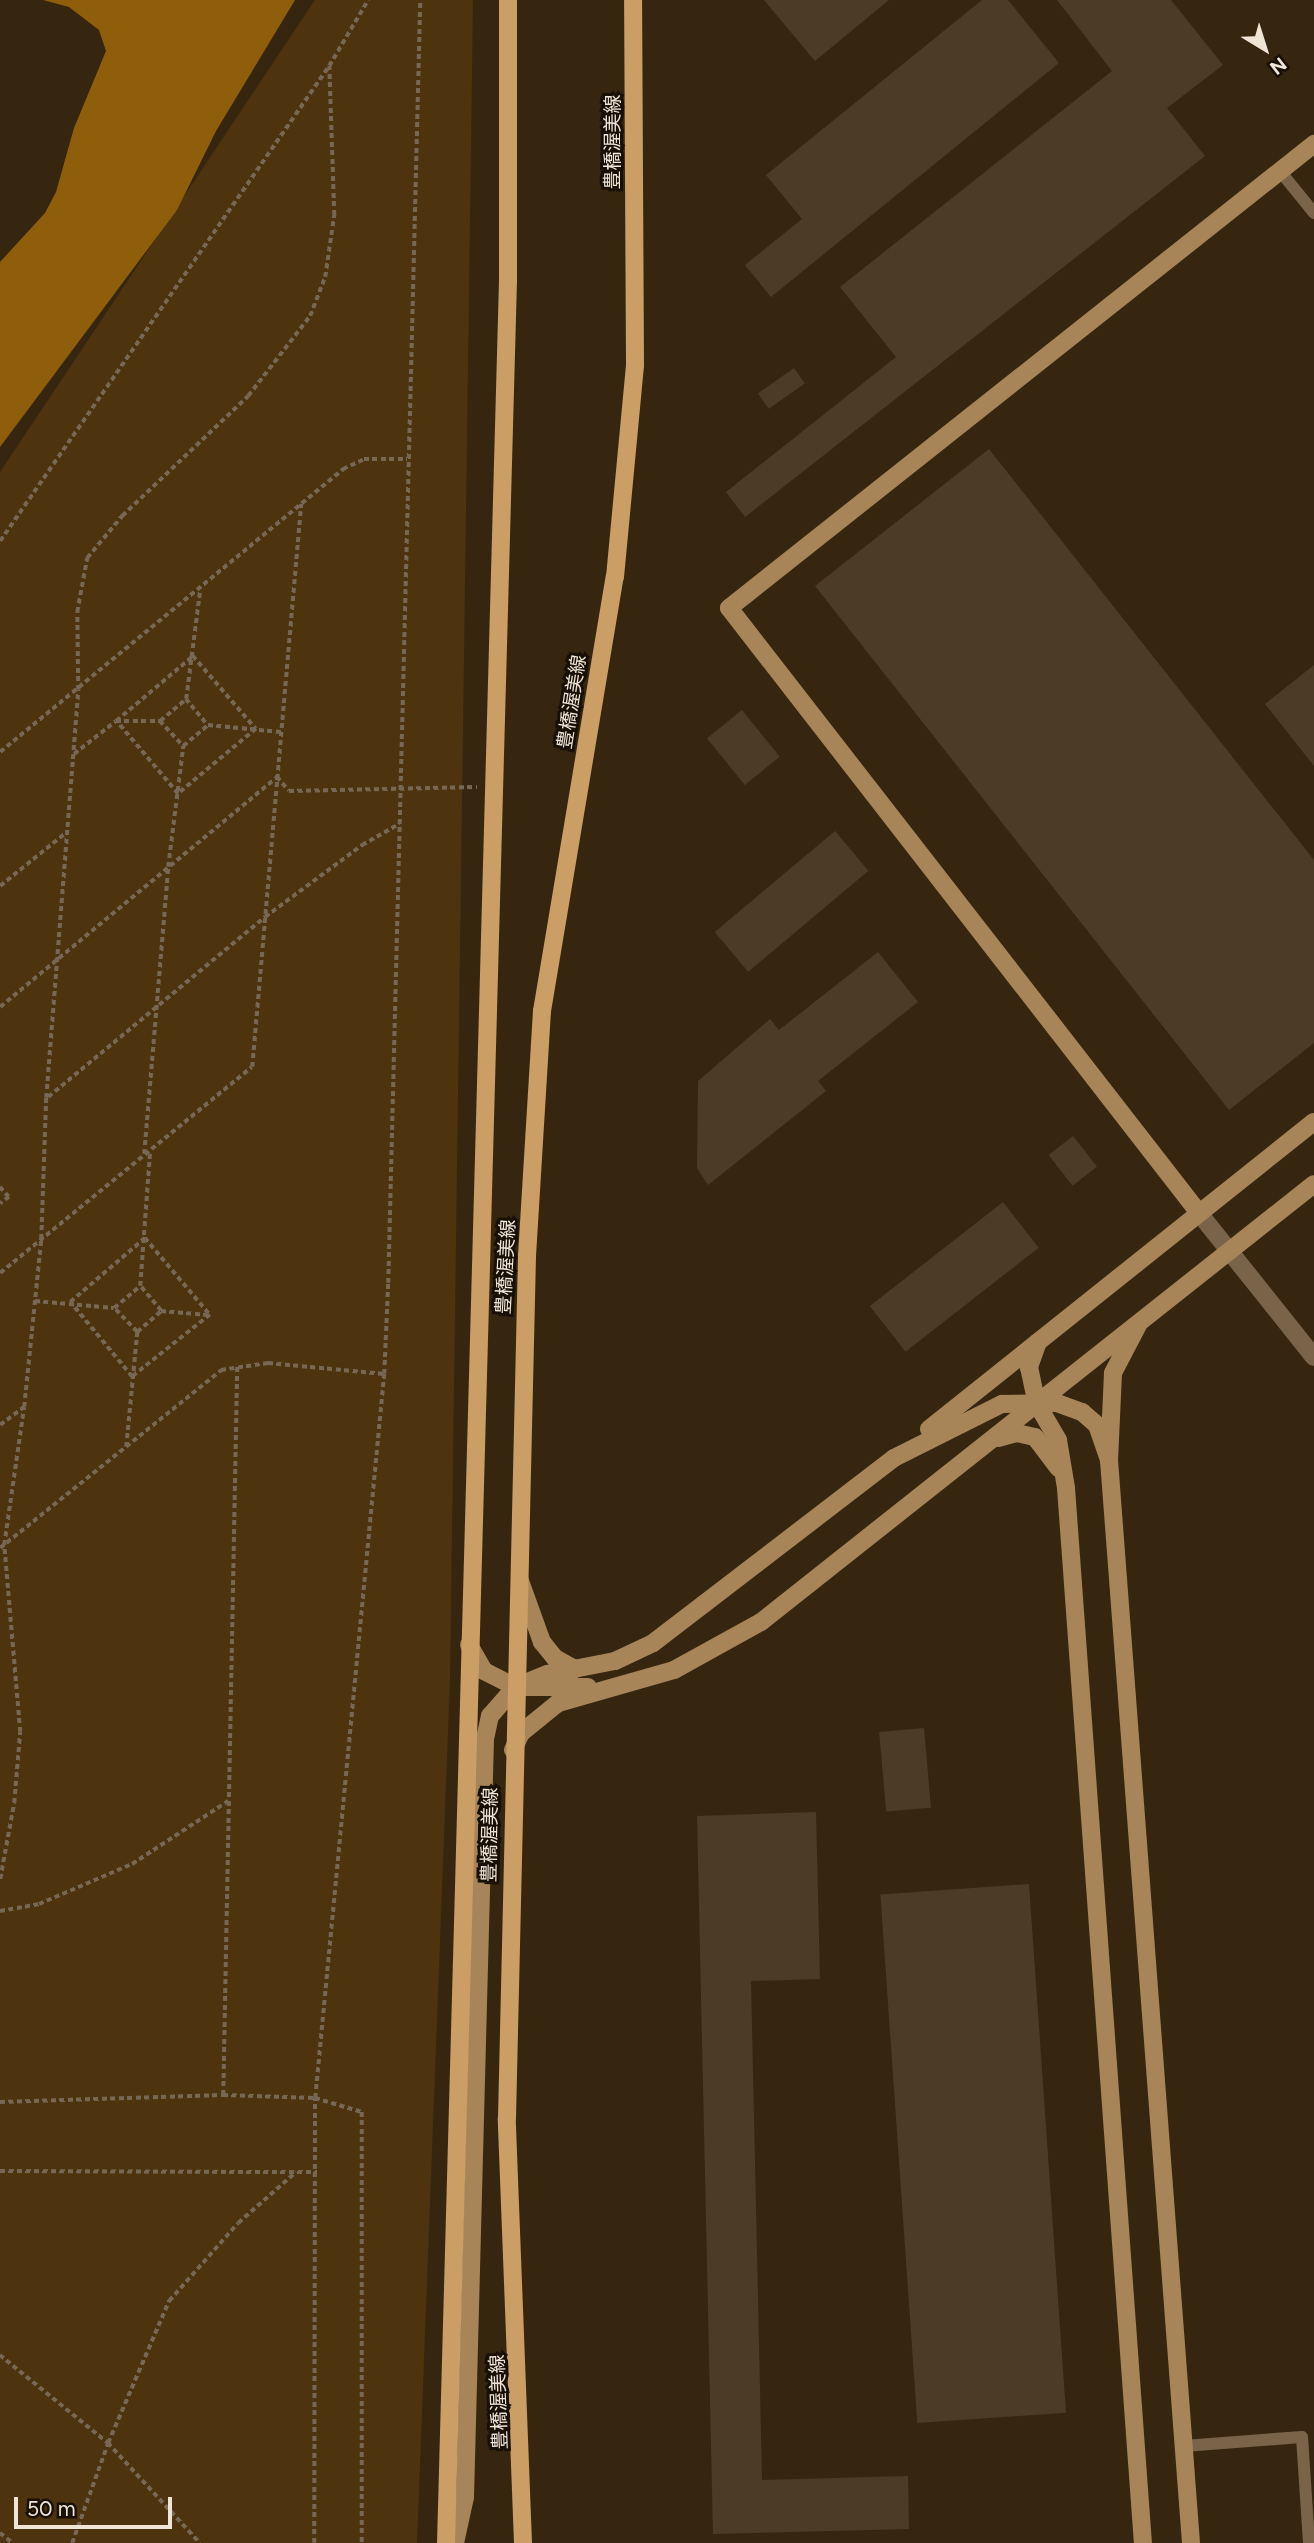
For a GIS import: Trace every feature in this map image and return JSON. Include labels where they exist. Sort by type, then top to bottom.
[{"type":"main road","name":"豊橋渥美線","points":[[446,2543],[508,281],[508,0]]},
{"type":"main road","name":"豊橋渥美線","points":[[523,2543],[507,2118],[512,1754],[527,1256],[542,1011],[615,577],[635,365],[634,0]]},
{"type":"street","points":[[1314,144],[729,608],[1314,1357]]},
{"type":"street","points":[[455,2543],[466,2497],[485,1739],[490,1716],[515,1687],[575,1669],[615,1661],[653,1643],[894,1458],[1314,1122]]},
{"type":"street","points":[[512,1754],[521,1733],[558,1703],[674,1670],[732,1642],[1314,1184]]},
{"type":"street","points":[[1139,1323],[1113,1373],[1109,1460],[1191,2543]]},
{"type":"street","points":[[1038,1342],[1029,1367],[1037,1404],[1058,1440],[1066,1488],[1143,2543]]},
{"type":"street","points":[[894,1458],[1002,1404],[1057,1404],[1082,1412],[1097,1425],[1109,1460]]},
{"type":"street","points":[[991,1440],[1017,1433],[1035,1437],[1054,1458],[1066,1488]]},
{"type":"street","points":[[517,1573],[542,1642],[555,1658],[575,1669]]},
{"type":"street","points":[[469,1645],[484,1671],[515,1687],[619,1686]]},
{"type":"lane","points":[[1280,171],[1314,213]]},
{"type":"lane","points":[[1184,2446],[1302,2437],[1309,2543]]},
{"type":"path","points":[[0,541],[330,66],[368,0]]},
{"type":"path","points":[[314,2543],[317,2172],[315,2098],[384,1374],[399,824],[397,790],[420,0]]},
{"type":"path","points":[[0,1879],[14,1803],[20,1732],[2,1547],[24,1407],[41,1239],[46,1098],[78,690],[77,612],[87,558],[122,516],[248,396],[310,316],[325,277],[334,215],[330,66]]},
{"type":"path","points":[[0,752],[343,469],[364,459],[407,459]]},
{"type":"path","points":[[0,1273],[252,1067],[301,504]]},
{"type":"path","points":[[116,721],[160,721],[186,699],[201,587]]},
{"type":"path","points":[[73,755],[193,656]]},
{"type":"path","points":[[193,656],[256,729]]},
{"type":"path","points":[[186,699],[208,725]]},
{"type":"path","points":[[116,721],[178,794]]},
{"type":"path","points":[[160,721],[183,746]]},
{"type":"path","points":[[144,1155],[168,867],[183,746],[208,725],[281,732]]},
{"type":"path","points":[[178,794],[256,729]]},
{"type":"path","points":[[277,777],[289,791],[493,787]]},
{"type":"path","points":[[0,1007],[277,777]]},
{"type":"path","points":[[46,1098],[265,917],[399,824]]},
{"type":"path","points":[[0,886],[68,831]]},
{"type":"path","points":[[114,1308],[140,1286],[150,1150]]},
{"type":"path","points":[[0,1187],[9,1197]]},
{"type":"path","points":[[0,1196],[9,1197]]},
{"type":"path","points":[[0,1204],[9,1197]]},
{"type":"path","points":[[70,1302],[145,1238]]},
{"type":"path","points":[[145,1238],[210,1315]]},
{"type":"path","points":[[140,1286],[161,1311]]},
{"type":"path","points":[[35,1301],[114,1308],[136,1332]]},
{"type":"path","points":[[70,1302],[132,1377]]},
{"type":"path","points":[[126,1448],[136,1332],[161,1311],[210,1315]]},
{"type":"path","points":[[132,1377],[210,1315]]},
{"type":"path","points":[[2,1547],[221,1370],[237,1364],[384,1374]]},
{"type":"path","points":[[223,2095],[237,1364]]},
{"type":"path","points":[[0,1425],[24,1407]]},
{"type":"path","points":[[0,1911],[39,1904],[132,1864],[228,1801]]},
{"type":"path","points":[[0,2102],[223,2095],[315,2098],[362,2112],[362,2543]]},
{"type":"path","points":[[0,2171],[317,2172]]},
{"type":"path","points":[[72,2543],[108,2442],[169,2301],[238,2223],[296,2172]]},
{"type":"path","points":[[0,2355],[108,2442],[200,2543]]},
{"type":"path","points":[[0,2533],[13,2543]]},
{"type":"shaded area","points":[[43,0],[295,0],[216,131],[177,210],[0,447],[0,262],[45,213],[56,192],[74,128],[106,51],[99,30],[69,7]]},
{"type":"shaded area","points":[[315,0],[473,0],[450,1679],[417,2543],[0,2543],[0,472]]},
{"type":"building","points":[[764,0],[889,0],[815,61]]},
{"type":"building","points":[[982,0],[1008,0],[1059,63],[771,297],[745,265],[802,219],[766,175]]},
{"type":"building","points":[[1057,0],[1171,0],[1223,65],[1167,108],[1205,156],[745,517],[726,492],[896,357],[840,287],[1112,71]]},
{"type":"building","points":[[794,368],[805,384],[769,409],[758,393]]},
{"type":"building","points":[[989,449],[1314,860],[1314,1043],[1229,1110],[815,586]]},
{"type":"building","points":[[1314,665],[1314,766],[1265,704]]},
{"type":"building","points":[[742,710],[780,757],[745,785],[707,738]]},
{"type":"building","points":[[835,831],[868,871],[748,972],[715,932]]},
{"type":"building","points":[[878,952],[918,1002],[818,1081],[826,1091],[708,1185],[697,1168],[698,1081],[770,1019],[779,1030]]},
{"type":"building","points":[[1073,1136],[1097,1167],[1073,1186],[1049,1155]]},
{"type":"building","points":[[1003,1202],[1039,1248],[906,1352],[870,1306]]},
{"type":"building","points":[[924,1728],[931,1808],[886,1812],[879,1732]]},
{"type":"building","points":[[816,1812],[820,1979],[751,1981],[762,2480],[908,2476],[909,2529],[713,2534],[697,1816]]},
{"type":"building","points":[[1029,1884],[1066,2413],[917,2423],[880,1894]]}]
